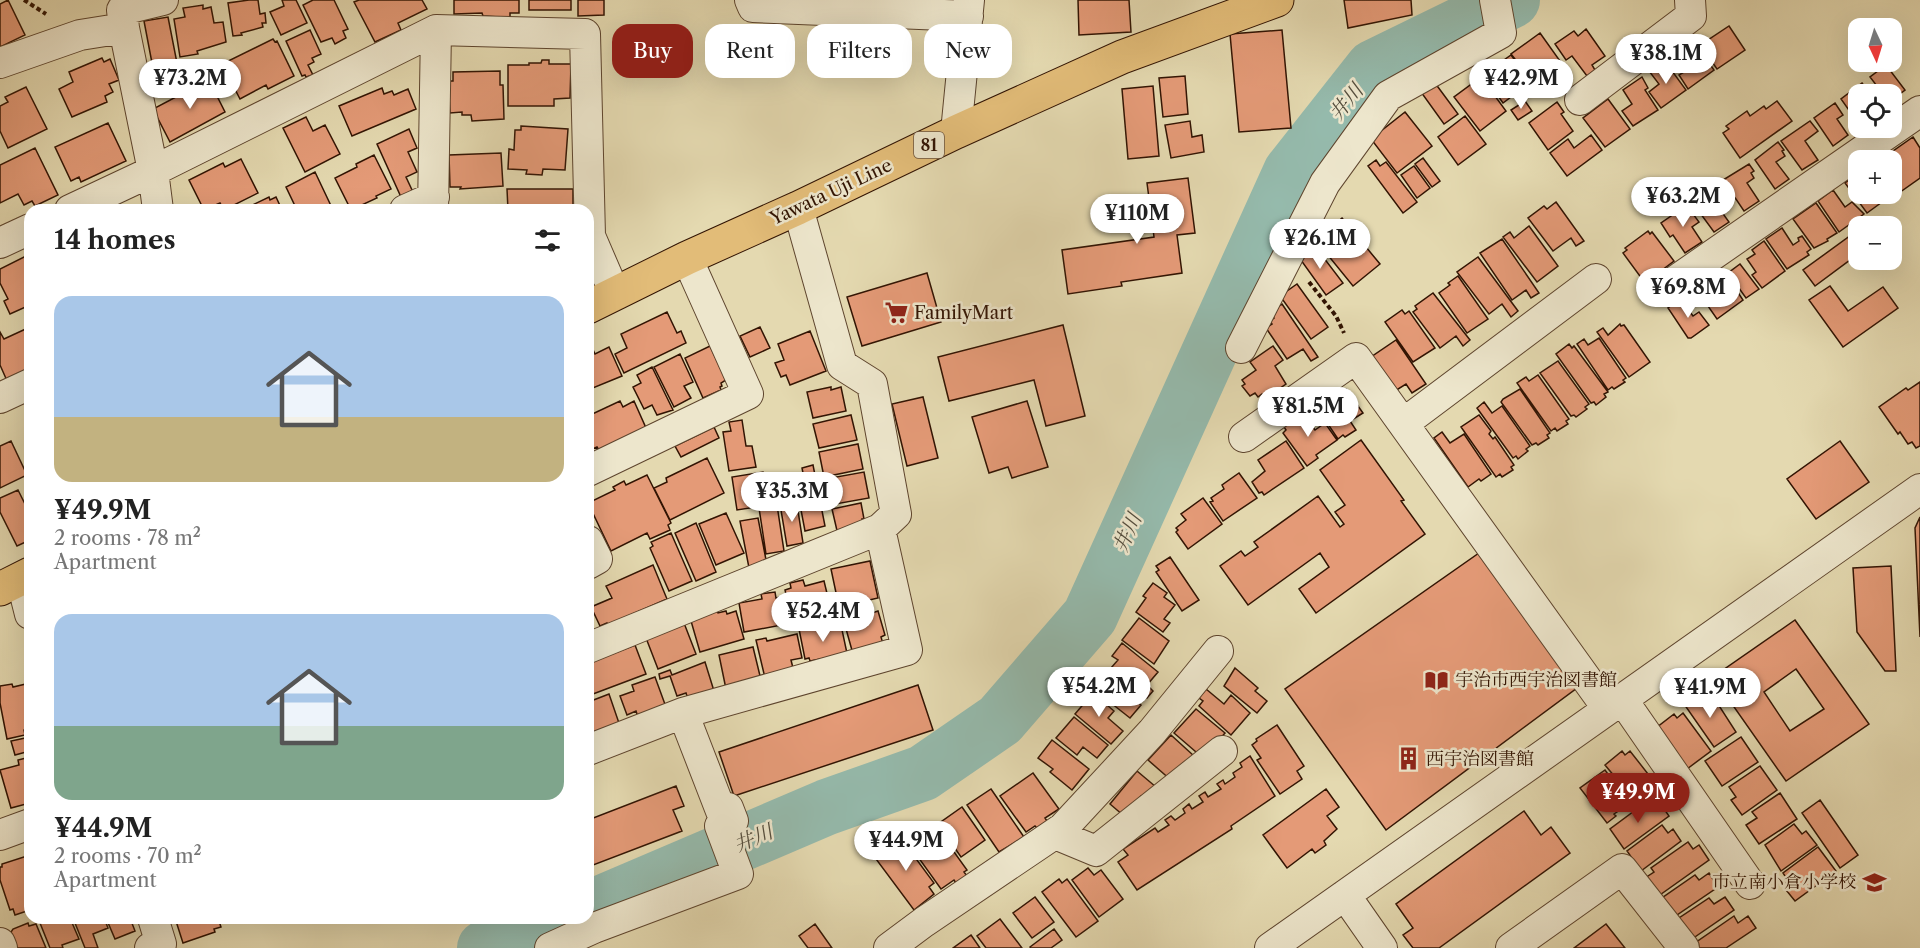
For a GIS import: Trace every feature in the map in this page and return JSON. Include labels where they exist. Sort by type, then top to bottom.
[{"type":"main road","name":"Yawata Uji Line","points":[[602,301],[687,258],[1122,57],[1277,0]]},
{"type":"street","points":[[157,204],[153,171],[123,28],[122,10],[162,0]]},
{"type":"street","points":[[750,0],[753,7],[969,8],[956,132]]},
{"type":"street","points":[[1580,100],[1690,16],[1690,5]]},
{"type":"street","points":[[1240,348],[1325,183],[1388,96],[1501,33],[1497,10]]},
{"type":"street","points":[[0,63],[81,35],[123,28]]},
{"type":"street","points":[[433,203],[436,30]]},
{"type":"street","points":[[83,204],[436,30],[585,34],[589,204]]},
{"type":"street","points":[[1665,288],[1920,111]]},
{"type":"street","points":[[594,638],[880,529],[896,514],[872,384],[842,365],[798,208]]},
{"type":"street","points":[[0,243],[24,232]]},
{"type":"street","points":[[594,258],[602,301]]},
{"type":"street","points":[[594,468],[748,394],[687,258]]},
{"type":"street","points":[[1404,423],[1596,279]]},
{"type":"street","points":[[1244,437],[1356,358],[1750,884]]},
{"type":"street","points":[[0,398],[24,387]]},
{"type":"street","points":[[1270,948],[1920,489]]},
{"type":"street","points":[[594,748],[683,713],[907,650],[880,529]]},
{"type":"street","points":[[17,580],[24,598]]},
{"type":"street","points":[[889,948],[1055,834],[1152,732],[1218,651]]},
{"type":"street","points":[[550,948],[594,928],[738,874],[683,713]]},
{"type":"street","points":[[1055,834],[1096,851],[1222,752]]},
{"type":"street","points":[[0,835],[24,826]]},
{"type":"street","points":[[1511,948],[1622,869],[1684,948]]},
{"type":"street","points":[[1345,895],[1382,948]]},
{"type":"street","points":[[150,948],[161,944],[155,924]]},
{"type":"street","points":[[0,944],[2,948]]},
{"type":"path","points":[[1288,256],[1336,316],[1356,358]]},
{"type":"building","points":[[8,0],[25,35],[0,47],[0,4]]},
{"type":"building","points":[[258,0],[260,14],[265,13],[266,23],[262,23],[263,27],[233,36],[228,3]]},
{"type":"building","points":[[282,0],[296,0],[307,23],[281,35],[270,12],[284,6]]},
{"type":"building","points":[[313,0],[334,0],[348,29],[343,31],[346,38],[335,44],[332,38],[321,42],[303,5]]},
{"type":"building","points":[[359,0],[422,0],[427,9],[398,23],[401,30],[375,42],[354,2]]},
{"type":"building","points":[[454,0],[519,0],[519,13],[510,13],[510,17],[483,16],[482,13],[454,14]]},
{"type":"building","points":[[529,0],[571,0],[571,10],[529,10]]},
{"type":"building","points":[[578,0],[604,0],[604,15],[578,16]]},
{"type":"building","points":[[1078,0],[1129,0],[1131,32],[1079,35]]},
{"type":"building","points":[[1344,0],[1411,0],[1412,15],[1348,28]]},
{"type":"building","points":[[203,5],[203,9],[211,7],[214,23],[223,22],[226,42],[197,51],[198,54],[180,57],[174,19],[185,17],[183,8]]},
{"type":"building","points":[[168,17],[177,63],[168,64],[167,60],[152,63],[144,21]]},
{"type":"building","points":[[1729,26],[1745,50],[1717,69],[1705,52],[1713,47],[1708,40]]},
{"type":"building","points":[[1586,29],[1605,56],[1592,65],[1595,70],[1587,76],[1572,56],[1566,60],[1555,44],[1574,31],[1578,36]]},
{"type":"building","points":[[310,30],[321,54],[312,58],[314,62],[308,65],[313,75],[306,77],[302,76],[286,41]]},
{"type":"building","points":[[1282,30],[1291,128],[1239,132],[1230,34]]},
{"type":"building","points":[[1540,33],[1560,61],[1532,81],[1511,54]]},
{"type":"building","points":[[273,39],[277,41],[294,76],[268,89],[266,85],[240,99],[222,64]]},
{"type":"building","points":[[1693,40],[1714,70],[1688,89],[1679,75],[1689,69],[1677,51]]},
{"type":"building","points":[[1511,55],[1531,82],[1503,103],[1483,75]]},
{"type":"building","points":[[102,58],[104,62],[110,59],[119,80],[109,84],[113,92],[105,96],[107,102],[72,117],[59,89],[73,82],[69,72]]},
{"type":"building","points":[[542,60],[549,60],[549,64],[571,64],[570,98],[554,99],[554,106],[508,106],[508,65],[529,65],[529,63],[541,63]]},
{"type":"building","points":[[1664,60],[1686,90],[1661,108],[1649,92],[1659,84],[1649,71]]},
{"type":"building","points":[[500,71],[500,85],[503,85],[504,119],[472,121],[471,115],[462,115],[462,112],[450,113],[448,81],[453,81],[453,72]]},
{"type":"building","points":[[1877,72],[1891,72],[1900,84],[1875,84],[1870,77]]},
{"type":"building","points":[[1185,76],[1188,114],[1163,117],[1159,78]]},
{"type":"building","points":[[1481,77],[1506,111],[1480,131],[1454,97]]},
{"type":"building","points":[[1642,77],[1648,88],[1645,90],[1658,110],[1633,126],[1622,111],[1632,104],[1623,90]]},
{"type":"building","points":[[212,78],[222,96],[218,98],[225,112],[170,142],[153,109]]},
{"type":"building","points":[[1435,83],[1458,114],[1444,124],[1421,92]]},
{"type":"building","points":[[1153,86],[1159,156],[1128,159],[1122,89]]},
{"type":"building","points":[[26,87],[47,129],[8,148],[0,131],[0,106],[8,102],[5,97]]},
{"type":"building","points":[[382,88],[384,94],[392,91],[394,95],[408,89],[416,109],[352,136],[339,106]]},
{"type":"building","points":[[1848,94],[1848,109],[1841,99]]},
{"type":"building","points":[[1608,99],[1630,129],[1605,147],[1583,118]]},
{"type":"building","points":[[1525,101],[1532,111],[1518,120],[1511,110]]},
{"type":"building","points":[[1777,101],[1792,121],[1740,158],[1723,133],[1729,129],[1726,126],[1747,111],[1750,116],[1764,106],[1766,109]]},
{"type":"building","points":[[1557,102],[1564,112],[1561,114],[1573,131],[1548,150],[1529,123]]},
{"type":"building","points":[[1835,103],[1843,115],[1837,119],[1848,135],[1833,146],[1814,118]]},
{"type":"building","points":[[1405,112],[1432,146],[1397,173],[1371,139]]},
{"type":"building","points":[[1465,116],[1486,144],[1458,165],[1438,137]]},
{"type":"building","points":[[306,117],[313,131],[325,125],[340,154],[305,172],[283,128]]},
{"type":"building","points":[[1190,121],[1192,137],[1202,135],[1204,152],[1171,158],[1165,125]]},
{"type":"building","points":[[1810,121],[1818,131],[1805,141],[1818,160],[1802,170],[1781,141]]},
{"type":"building","points":[[108,123],[126,161],[81,182],[79,177],[71,181],[55,147]]},
{"type":"building","points":[[521,126],[568,129],[565,170],[543,169],[542,175],[526,174],[527,170],[508,169],[509,149],[514,150],[515,130],[521,130]]},
{"type":"building","points":[[409,129],[417,148],[408,152],[417,172],[406,177],[413,192],[401,197],[377,144]]},
{"type":"building","points":[[1591,135],[1602,150],[1567,176],[1550,153],[1568,139],[1574,148]]},
{"type":"building","points":[[1913,137],[1920,148],[1920,178],[1902,191],[1902,150],[1895,150]]},
{"type":"building","points":[[1778,142],[1785,156],[1776,162],[1789,179],[1775,189],[1755,160]]},
{"type":"building","points":[[35,148],[58,195],[39,204],[34,204],[32,201],[24,205],[18,194],[0,203],[0,165]]},
{"type":"building","points":[[501,153],[503,186],[460,189],[461,187],[450,187],[449,155]]},
{"type":"building","points":[[374,155],[391,189],[364,204],[348,204],[335,178],[357,167],[356,164]]},
{"type":"building","points":[[1423,158],[1440,181],[1432,187],[1415,164]]},
{"type":"building","points":[[241,159],[258,193],[236,204],[201,204],[189,180],[223,163],[225,167]]},
{"type":"building","points":[[1376,160],[1380,166],[1386,162],[1417,202],[1403,213],[1368,166]]},
{"type":"building","points":[[1749,164],[1754,171],[1751,173],[1754,178],[1747,183],[1759,201],[1744,211],[1723,180]]},
{"type":"building","points":[[1414,166],[1430,188],[1417,198],[1401,175]]},
{"type":"building","points":[[315,172],[330,204],[294,204],[286,187]]},
{"type":"building","points":[[1188,178],[1195,233],[1177,235],[1182,273],[1121,282],[1122,286],[1068,294],[1062,250],[1154,237],[1147,183]]},
{"type":"building","points":[[1718,184],[1726,197],[1716,204],[1729,222],[1714,232],[1692,202]]},
{"type":"building","points":[[507,189],[573,189],[573,204],[508,204]]},
{"type":"building","points":[[1833,190],[1845,207],[1854,204],[1864,214],[1848,216],[1848,226],[1839,232],[1818,201]]},
{"type":"building","points":[[269,197],[270,200],[276,197],[279,204],[254,204]]},
{"type":"building","points":[[1556,202],[1584,241],[1576,246],[1571,238],[1553,251],[1528,218],[1544,206],[1547,209]]},
{"type":"building","points":[[1690,203],[1696,212],[1693,214],[1699,222],[1692,227],[1702,242],[1685,253],[1673,235],[1670,237],[1661,223]]},
{"type":"building","points":[[1816,203],[1837,233],[1814,248],[1793,219]]},
{"type":"building","points":[[1860,204],[1879,204],[1867,213]]},
{"type":"building","points":[[1342,218],[1380,264],[1353,286],[1314,238],[1316,236],[1313,233],[1322,226],[1328,230]]},
{"type":"building","points":[[1529,226],[1558,266],[1537,282],[1503,237],[1510,232],[1514,238]]},
{"type":"building","points":[[1782,228],[1793,245],[1802,236],[1811,249],[1807,252],[1809,255],[1787,269],[1766,239]]},
{"type":"building","points":[[1648,231],[1650,234],[1652,232],[1674,261],[1645,283],[1623,253],[1627,250],[1625,248]]},
{"type":"building","points":[[1848,237],[1848,261],[1815,286],[1803,270]]},
{"type":"building","points":[[1502,239],[1539,293],[1531,298],[1526,290],[1512,300],[1480,253]]},
{"type":"building","points":[[1764,241],[1785,271],[1762,288],[1752,275],[1756,272],[1747,259],[1755,254],[1752,250]]},
{"type":"building","points":[[1314,245],[1343,283],[1326,295],[1298,256]]},
{"type":"building","points":[[24,257],[24,308],[10,314],[4,301],[8,299],[0,283],[0,269]]},
{"type":"building","points":[[1478,257],[1518,311],[1511,317],[1502,304],[1489,314],[1457,272]]},
{"type":"building","points":[[1740,264],[1759,289],[1746,298],[1728,273]]},
{"type":"building","points":[[927,273],[941,322],[862,346],[847,297]]},
{"type":"building","points":[[1458,276],[1488,319],[1467,333],[1439,293]]},
{"type":"building","points":[[1709,276],[1726,294],[1735,288],[1743,300],[1717,319],[1694,286]]},
{"type":"building","points":[[1297,284],[1328,327],[1311,339],[1280,296]]},
{"type":"building","points":[[1830,286],[1848,311],[1883,287],[1898,308],[1843,347],[1809,300]]},
{"type":"building","points":[[1433,293],[1470,340],[1463,346],[1456,336],[1440,348],[1413,312],[1417,309],[1415,306]]},
{"type":"building","points":[[1680,299],[1693,316],[1699,312],[1709,325],[1691,338],[1688,338],[1668,308]]},
{"type":"building","points":[[1282,304],[1318,357],[1311,361],[1303,349],[1287,359],[1266,328],[1272,324],[1270,321],[1274,318],[1272,315],[1276,312],[1275,309]]},
{"type":"building","points":[[1402,310],[1405,314],[1409,311],[1435,348],[1413,362],[1385,322]]},
{"type":"building","points":[[667,312],[677,333],[681,331],[686,343],[624,373],[615,354],[627,348],[621,334]]},
{"type":"building","points":[[1620,324],[1624,325],[1650,362],[1629,377],[1597,332],[1603,328],[1608,335]]},
{"type":"building","points":[[1063,325],[1085,416],[1046,426],[1034,380],[949,401],[938,357]]},
{"type":"building","points":[[760,327],[770,348],[750,357],[740,336]]},
{"type":"building","points":[[24,330],[24,375],[8,383],[0,365],[0,332],[4,339]]},
{"type":"building","points":[[810,331],[826,371],[790,385],[786,375],[781,377],[775,363],[784,360],[778,344]]},
{"type":"building","points":[[1599,338],[1626,378],[1623,380],[1625,382],[1614,389],[1612,387],[1608,390],[1577,344],[1584,339],[1588,345]]},
{"type":"building","points":[[1396,340],[1426,384],[1412,393],[1406,384],[1395,391],[1371,357]]},
{"type":"building","points":[[1569,344],[1572,348],[1574,346],[1608,392],[1604,394],[1606,397],[1596,405],[1594,402],[1591,403],[1556,354]]},
{"type":"building","points":[[710,346],[726,380],[721,383],[721,390],[703,398],[685,358]]},
{"type":"building","points":[[1273,346],[1283,360],[1275,366],[1286,384],[1266,398],[1262,394],[1258,397],[1255,393],[1250,396],[1242,386],[1245,384],[1242,380],[1256,370],[1250,362]]},
{"type":"building","points":[[609,347],[622,376],[594,388],[594,352],[595,354]]},
{"type":"building","points":[[680,354],[693,382],[684,386],[691,398],[674,407],[654,367]]},
{"type":"building","points":[[1558,361],[1589,404],[1585,407],[1587,409],[1576,417],[1571,416],[1540,373]]},
{"type":"building","points":[[652,367],[673,410],[657,415],[652,405],[644,409],[633,387],[641,383],[637,375]]},
{"type":"building","points":[[1538,375],[1569,419],[1566,421],[1568,424],[1557,431],[1555,428],[1551,431],[1517,383],[1526,377],[1529,381]]},
{"type":"building","points":[[1920,382],[1920,446],[1916,448],[1912,442],[1908,444],[1900,432],[1898,434],[1879,407],[1906,388],[1908,390]]},
{"type":"building","points":[[831,387],[831,390],[841,387],[846,411],[813,418],[807,392]]},
{"type":"building","points":[[1339,389],[1341,392],[1346,389],[1363,413],[1350,421],[1356,430],[1338,439],[1315,405]]},
{"type":"building","points":[[1520,389],[1550,433],[1547,435],[1549,438],[1538,445],[1536,443],[1532,445],[1501,402]]},
{"type":"building","points":[[923,397],[938,458],[907,466],[892,404]]},
{"type":"building","points":[[620,401],[623,407],[634,401],[646,428],[599,450],[597,447],[594,448],[594,413]]},
{"type":"building","points":[[1027,401],[1048,467],[1012,478],[1008,467],[989,473],[972,417]]},
{"type":"building","points":[[1484,402],[1492,413],[1502,406],[1530,446],[1526,449],[1528,451],[1518,459],[1516,456],[1513,458],[1477,408]]},
{"type":"building","points":[[1303,413],[1315,430],[1325,423],[1337,440],[1316,455],[1318,458],[1307,466],[1283,433],[1286,430],[1284,427]]},
{"type":"building","points":[[851,415],[857,440],[819,448],[813,424]]},
{"type":"building","points":[[1479,415],[1491,431],[1489,434],[1493,439],[1495,437],[1514,465],[1511,467],[1513,470],[1502,477],[1500,474],[1496,477],[1461,427]]},
{"type":"building","points":[[742,420],[746,446],[752,446],[756,467],[729,471],[723,432],[731,431],[729,422]]},
{"type":"building","points":[[714,427],[719,438],[681,457],[675,446]]},
{"type":"building","points":[[1442,432],[1450,443],[1464,434],[1491,474],[1468,487],[1434,438]]},
{"type":"building","points":[[1361,440],[1425,534],[1316,613],[1299,589],[1329,567],[1320,553],[1248,605],[1220,566],[1241,551],[1245,556],[1258,547],[1254,542],[1318,496],[1340,527],[1344,524],[1335,512],[1345,505],[1320,470]]},
{"type":"building","points":[[11,441],[24,469],[24,476],[0,488],[0,446]]},
{"type":"building","points":[[1286,441],[1304,468],[1264,495],[1262,492],[1259,493],[1252,482],[1265,471],[1258,460]]},
{"type":"building","points":[[1840,441],[1869,482],[1816,519],[1787,479]]},
{"type":"building","points":[[858,444],[863,469],[824,477],[819,452]]},
{"type":"building","points":[[707,458],[724,493],[670,520],[654,488],[667,482],[666,478]]},
{"type":"building","points":[[813,465],[825,526],[805,531],[798,494],[787,496],[783,477],[803,473],[802,468]]},
{"type":"building","points":[[763,472],[764,479],[776,477],[780,501],[749,505],[750,508],[737,510],[732,477]]},
{"type":"building","points":[[864,472],[869,498],[830,505],[825,479]]},
{"type":"building","points":[[1239,473],[1257,498],[1223,521],[1210,502],[1213,501],[1211,498],[1224,489],[1222,485]]},
{"type":"building","points":[[647,475],[671,523],[668,525],[670,530],[650,539],[647,533],[611,551],[594,516],[594,500],[615,490],[613,487],[624,481],[626,485]]},
{"type":"building","points":[[18,490],[24,502],[24,543],[17,546],[0,512],[0,498]]},
{"type":"building","points":[[796,498],[803,543],[787,546],[780,504]]},
{"type":"building","points":[[1203,498],[1222,524],[1188,549],[1176,532],[1178,530],[1176,528],[1186,520],[1181,514]]},
{"type":"building","points":[[861,503],[863,526],[838,535],[832,509]]},
{"type":"building","points":[[777,505],[784,551],[766,554],[759,508]]},
{"type":"building","points":[[726,513],[744,553],[716,565],[699,524]]},
{"type":"building","points":[[1920,517],[1920,637],[1915,528]]},
{"type":"building","points":[[758,518],[767,565],[749,568],[740,521]]},
{"type":"building","points":[[696,523],[716,572],[696,581],[675,533]]},
{"type":"building","points":[[671,533],[692,581],[669,591],[650,548],[653,546],[651,542]]},
{"type":"building","name":"西宇治図書館","points":[[1479,553],[1577,688],[1386,830],[1285,689]]},
{"type":"building","points":[[1170,557],[1199,600],[1182,611],[1156,572],[1159,570],[1156,566]]},
{"type":"building","points":[[870,561],[878,598],[839,607],[831,569]]},
{"type":"building","points":[[653,565],[667,599],[608,625],[607,623],[600,626],[594,613],[594,606],[612,598],[606,586]]},
{"type":"building","points":[[1891,566],[1896,671],[1885,671],[1857,632],[1853,568]]},
{"type":"building","points":[[803,580],[805,586],[824,581],[832,614],[793,624],[785,590],[791,588],[790,583]]},
{"type":"building","points":[[1153,583],[1167,593],[1164,597],[1175,605],[1164,619],[1170,623],[1163,632],[1136,612],[1146,598],[1143,596]]},
{"type":"building","points":[[775,592],[776,598],[781,597],[787,624],[744,632],[739,603],[762,599],[761,594]]},
{"type":"building","points":[[717,611],[718,613],[726,611],[727,614],[736,611],[744,639],[700,652],[691,621]]},
{"type":"building","points":[[878,611],[885,635],[881,637],[883,644],[853,654],[843,618],[859,614],[860,617]]},
{"type":"building","points":[[1139,618],[1169,641],[1154,664],[1122,640]]},
{"type":"building","points":[[1795,620],[1869,724],[1786,781],[1713,677]],"holes":[[[1796,669],[1824,709],[1790,731],[1764,692]]]},
{"type":"building","points":[[684,623],[696,654],[658,669],[646,638]]},
{"type":"building","points":[[819,625],[820,629],[841,625],[848,658],[810,661],[809,658],[805,659],[799,629]]},
{"type":"building","points":[[797,634],[802,658],[791,660],[793,668],[765,678],[756,640],[766,638],[767,641]]},
{"type":"building","points":[[1122,643],[1158,672],[1147,685],[1153,691],[1147,698],[1111,668],[1118,660],[1112,656]]},
{"type":"building","points":[[635,645],[646,674],[594,694],[594,661]]},
{"type":"building","points":[[753,647],[761,680],[726,689],[719,655]]},
{"type":"building","points":[[705,662],[714,691],[688,699],[686,693],[677,696],[670,676],[660,679],[659,674],[670,670],[672,675]]},
{"type":"building","points":[[1235,668],[1258,688],[1255,691],[1267,701],[1257,713],[1224,686]]},
{"type":"building","points":[[1107,669],[1130,688],[1126,693],[1141,705],[1130,718],[1092,688]]},
{"type":"building","points":[[655,677],[666,707],[638,717],[636,711],[627,715],[620,696],[634,691],[632,685]]},
{"type":"building","points":[[12,684],[13,687],[24,684],[24,735],[7,739],[0,703],[0,686]]},
{"type":"building","points":[[918,685],[933,730],[734,796],[719,752]]},
{"type":"building","points":[[1206,689],[1224,704],[1231,695],[1250,713],[1231,735],[1199,706],[1203,701],[1199,698]]},
{"type":"building","points":[[1703,691],[1714,707],[1718,704],[1736,732],[1714,747],[1684,704]]},
{"type":"building","points":[[1093,693],[1114,711],[1108,718],[1123,731],[1111,744],[1075,714]]},
{"type":"building","points":[[609,694],[620,726],[594,735],[594,700]]},
{"type":"building","points":[[1196,709],[1225,733],[1203,758],[1174,733]]},
{"type":"building","points":[[1683,713],[1711,751],[1687,769],[1656,728],[1674,714],[1677,718]]},
{"type":"building","points":[[1074,717],[1108,745],[1097,758],[1083,747],[1077,755],[1056,738]]},
{"type":"building","points":[[1277,725],[1304,766],[1297,771],[1302,779],[1280,794],[1257,760],[1261,758],[1252,745],[1257,741],[1256,739]]},
{"type":"building","points":[[1171,735],[1194,756],[1172,781],[1148,760]]},
{"type":"building","points":[[1741,737],[1758,762],[1722,786],[1705,761]]},
{"type":"building","points":[[24,738],[24,753],[15,755],[11,741]]},
{"type":"building","points":[[1052,740],[1089,769],[1072,790],[1050,772],[1053,769],[1038,758]]},
{"type":"building","points":[[1622,751],[1625,755],[1630,751],[1659,788],[1646,798],[1643,794],[1635,801],[1605,765]]},
{"type":"building","points":[[1250,756],[1275,796],[1231,826],[1232,829],[1137,890],[1118,862],[1128,855],[1123,849],[1155,828],[1158,832],[1169,825],[1165,820],[1171,816],[1175,820],[1185,813],[1183,809],[1189,804],[1192,809],[1203,802],[1199,796],[1205,792],[1208,797],[1221,789],[1217,784],[1223,780],[1225,784],[1235,777],[1233,773],[1242,767],[1240,763]]},
{"type":"building","points":[[24,758],[24,805],[11,808],[0,770],[19,765],[18,760]]},
{"type":"building","points":[[1760,766],[1777,790],[1742,815],[1731,800],[1736,797],[1729,787]]},
{"type":"building","points":[[1605,770],[1629,804],[1614,814],[1616,816],[1607,823],[1580,788]]},
{"type":"building","points":[[1137,771],[1156,787],[1146,800],[1141,796],[1124,816],[1110,804]]},
{"type":"building","points":[[1033,773],[1059,809],[1045,818],[1047,821],[1037,828],[1035,826],[1026,832],[1000,796]]},
{"type":"building","points":[[676,786],[684,806],[673,810],[682,831],[594,865],[594,818]]},
{"type":"building","points":[[991,789],[1024,837],[999,852],[967,805]]},
{"type":"building","points":[[1326,789],[1339,807],[1327,816],[1337,829],[1324,841],[1326,845],[1315,853],[1312,849],[1287,868],[1263,835]]},
{"type":"building","points":[[1780,793],[1797,819],[1759,844],[1746,825],[1757,818],[1752,812]]},
{"type":"building","points":[[1820,800],[1858,855],[1840,868],[1802,813]]},
{"type":"building","points":[[1645,803],[1650,810],[1660,803],[1669,816],[1624,849],[1610,829]]},
{"type":"building","points":[[962,807],[985,840],[961,857],[938,824]]},
{"type":"building","points":[[1524,811],[1541,835],[1551,827],[1570,853],[1439,948],[1413,948],[1403,935],[1413,928],[1396,904]]},
{"type":"building","points":[[1794,824],[1802,834],[1806,831],[1817,845],[1781,871],[1765,845]]},
{"type":"building","points":[[1662,825],[1668,833],[1673,829],[1681,841],[1641,871],[1627,851]]},
{"type":"building","points":[[939,831],[967,870],[964,872],[967,876],[956,883],[954,880],[941,889],[913,850]]},
{"type":"building","points":[[897,833],[934,883],[929,887],[934,894],[914,910],[876,859],[886,852],[881,845]]},
{"type":"building","points":[[1688,842],[1693,849],[1699,845],[1709,860],[1657,897],[1645,878],[1654,872],[1651,868]]},
{"type":"building","points":[[1818,847],[1836,871],[1795,901],[1786,890],[1789,888],[1784,881],[1787,879],[1783,873]]},
{"type":"building","points":[[24,857],[24,912],[15,915],[13,909],[10,910],[0,880],[2,864]]},
{"type":"building","points":[[1088,868],[1094,875],[1101,870],[1123,899],[1099,917],[1072,880]]},
{"type":"building","points":[[1709,873],[1718,887],[1674,917],[1659,900],[1695,875],[1699,880]]},
{"type":"building","points":[[1059,879],[1062,883],[1067,879],[1098,921],[1076,937],[1042,892]]},
{"type":"building","points":[[1035,897],[1054,922],[1032,938],[1013,913]]},
{"type":"building","points":[[1725,897],[1734,910],[1689,941],[1676,920],[1709,898],[1714,904]]},
{"type":"building","points":[[1734,916],[1738,923],[1748,916],[1756,928],[1726,948],[1694,948],[1692,945]]},
{"type":"building","points":[[1000,919],[1022,948],[986,948],[977,936]]},
{"type":"building","points":[[26,924],[29,926],[36,924],[46,948],[17,948],[11,932]]},
{"type":"building","points":[[40,924],[73,924],[79,939],[62,945],[63,948],[50,948]]},
{"type":"building","points":[[75,924],[106,924],[108,928],[93,934],[98,948],[85,948]]},
{"type":"building","points":[[109,924],[132,924],[135,931],[115,939]]},
{"type":"building","points":[[177,924],[220,924],[221,927],[214,929],[215,932],[183,943]]},
{"type":"building","points":[[815,924],[832,948],[808,948],[799,936]]},
{"type":"building","points":[[1606,924],[1625,948],[1574,948]]},
{"type":"building","points":[[1054,929],[1062,940],[1051,948],[1030,947]]},
{"type":"building","points":[[971,935],[980,948],[953,948]]},
{"type":"waterway","name":"井川","points":[[594,906],[827,807],[923,773],[1000,720],[1090,616],[1291,172],[1373,68],[1512,0]]},
{"type":"waterway","name":"井川","points":[[485,948],[549,924]]},
{"type":"place","name":"FamilyMart","points":[[896,313]]},
{"type":"place","name":"宇治市西宇治図書館","points":[[1437,680]]},
{"type":"place","name":"西宇治図書館","points":[[1408,759]]},
{"type":"place","name":"市立南小倉小学校","points":[[1874,882]]}]
